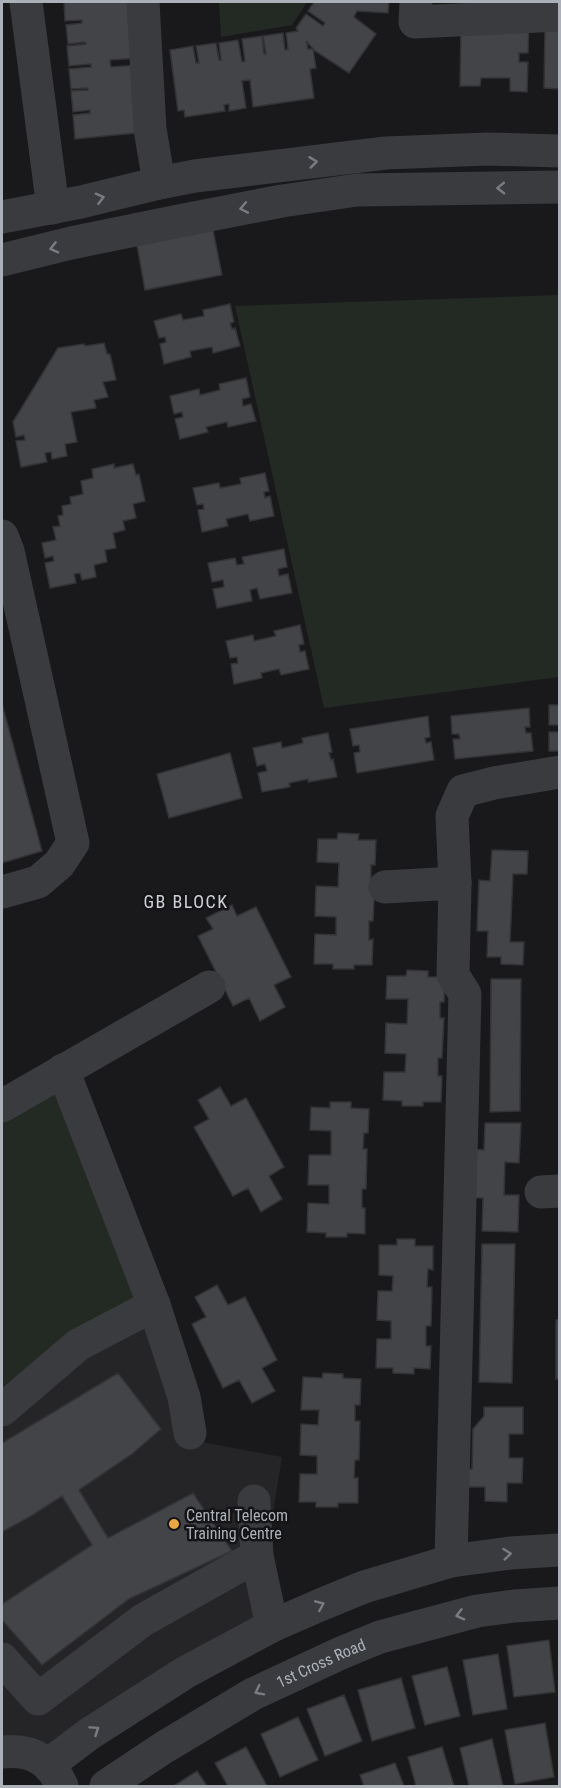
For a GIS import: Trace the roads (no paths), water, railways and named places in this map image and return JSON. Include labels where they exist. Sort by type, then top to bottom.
[{"type":"street","points":[[26,2],[52,208]]},
{"type":"street","points":[[143,2],[150,129],[159,183]]},
{"type":"street","points":[[416,2],[415,22],[542,11]]},
{"type":"street","points":[[2,217],[195,176],[386,153],[487,148],[560,151]]},
{"type":"street","points":[[272,167],[276,202]]},
{"type":"street","points":[[2,260],[71,243],[276,202],[357,190],[560,187]]},
{"type":"street","points":[[2,536],[8,551],[73,843],[59,864],[38,882],[2,892]]},
{"type":"street","points":[[451,1561],[465,994],[453,975],[455,883],[452,816],[463,791],[494,783],[560,772]]},
{"type":"street","points":[[385,887],[455,883]]},
{"type":"street","points":[[2,1106],[209,987]]},
{"type":"street","points":[[63,1070],[154,1305],[184,1397],[190,1433]]},
{"type":"street","points":[[2,1410],[78,1345],[154,1305]]},
{"type":"street","points":[[254,1501],[257,1556],[272,1626]]},
{"type":"street","points":[[2,1752],[17,1750],[40,1758],[55,1776],[89,1734],[169,1682],[272,1626],[364,1587],[451,1561],[510,1553],[560,1550]]},
{"type":"street","points":[[2,1659],[38,1699],[143,1620],[257,1556]]},
{"type":"street","name":"1st Cross Road","points":[[106,1786],[163,1748],[253,1694],[341,1653],[381,1637],[477,1611],[560,1603]]},
{"type":"place","name":"Central Telecom Training Centre","points":[[174,1524]]},
{"type":"district","name":"GB BLOCK","points":[[186,901]]}]
